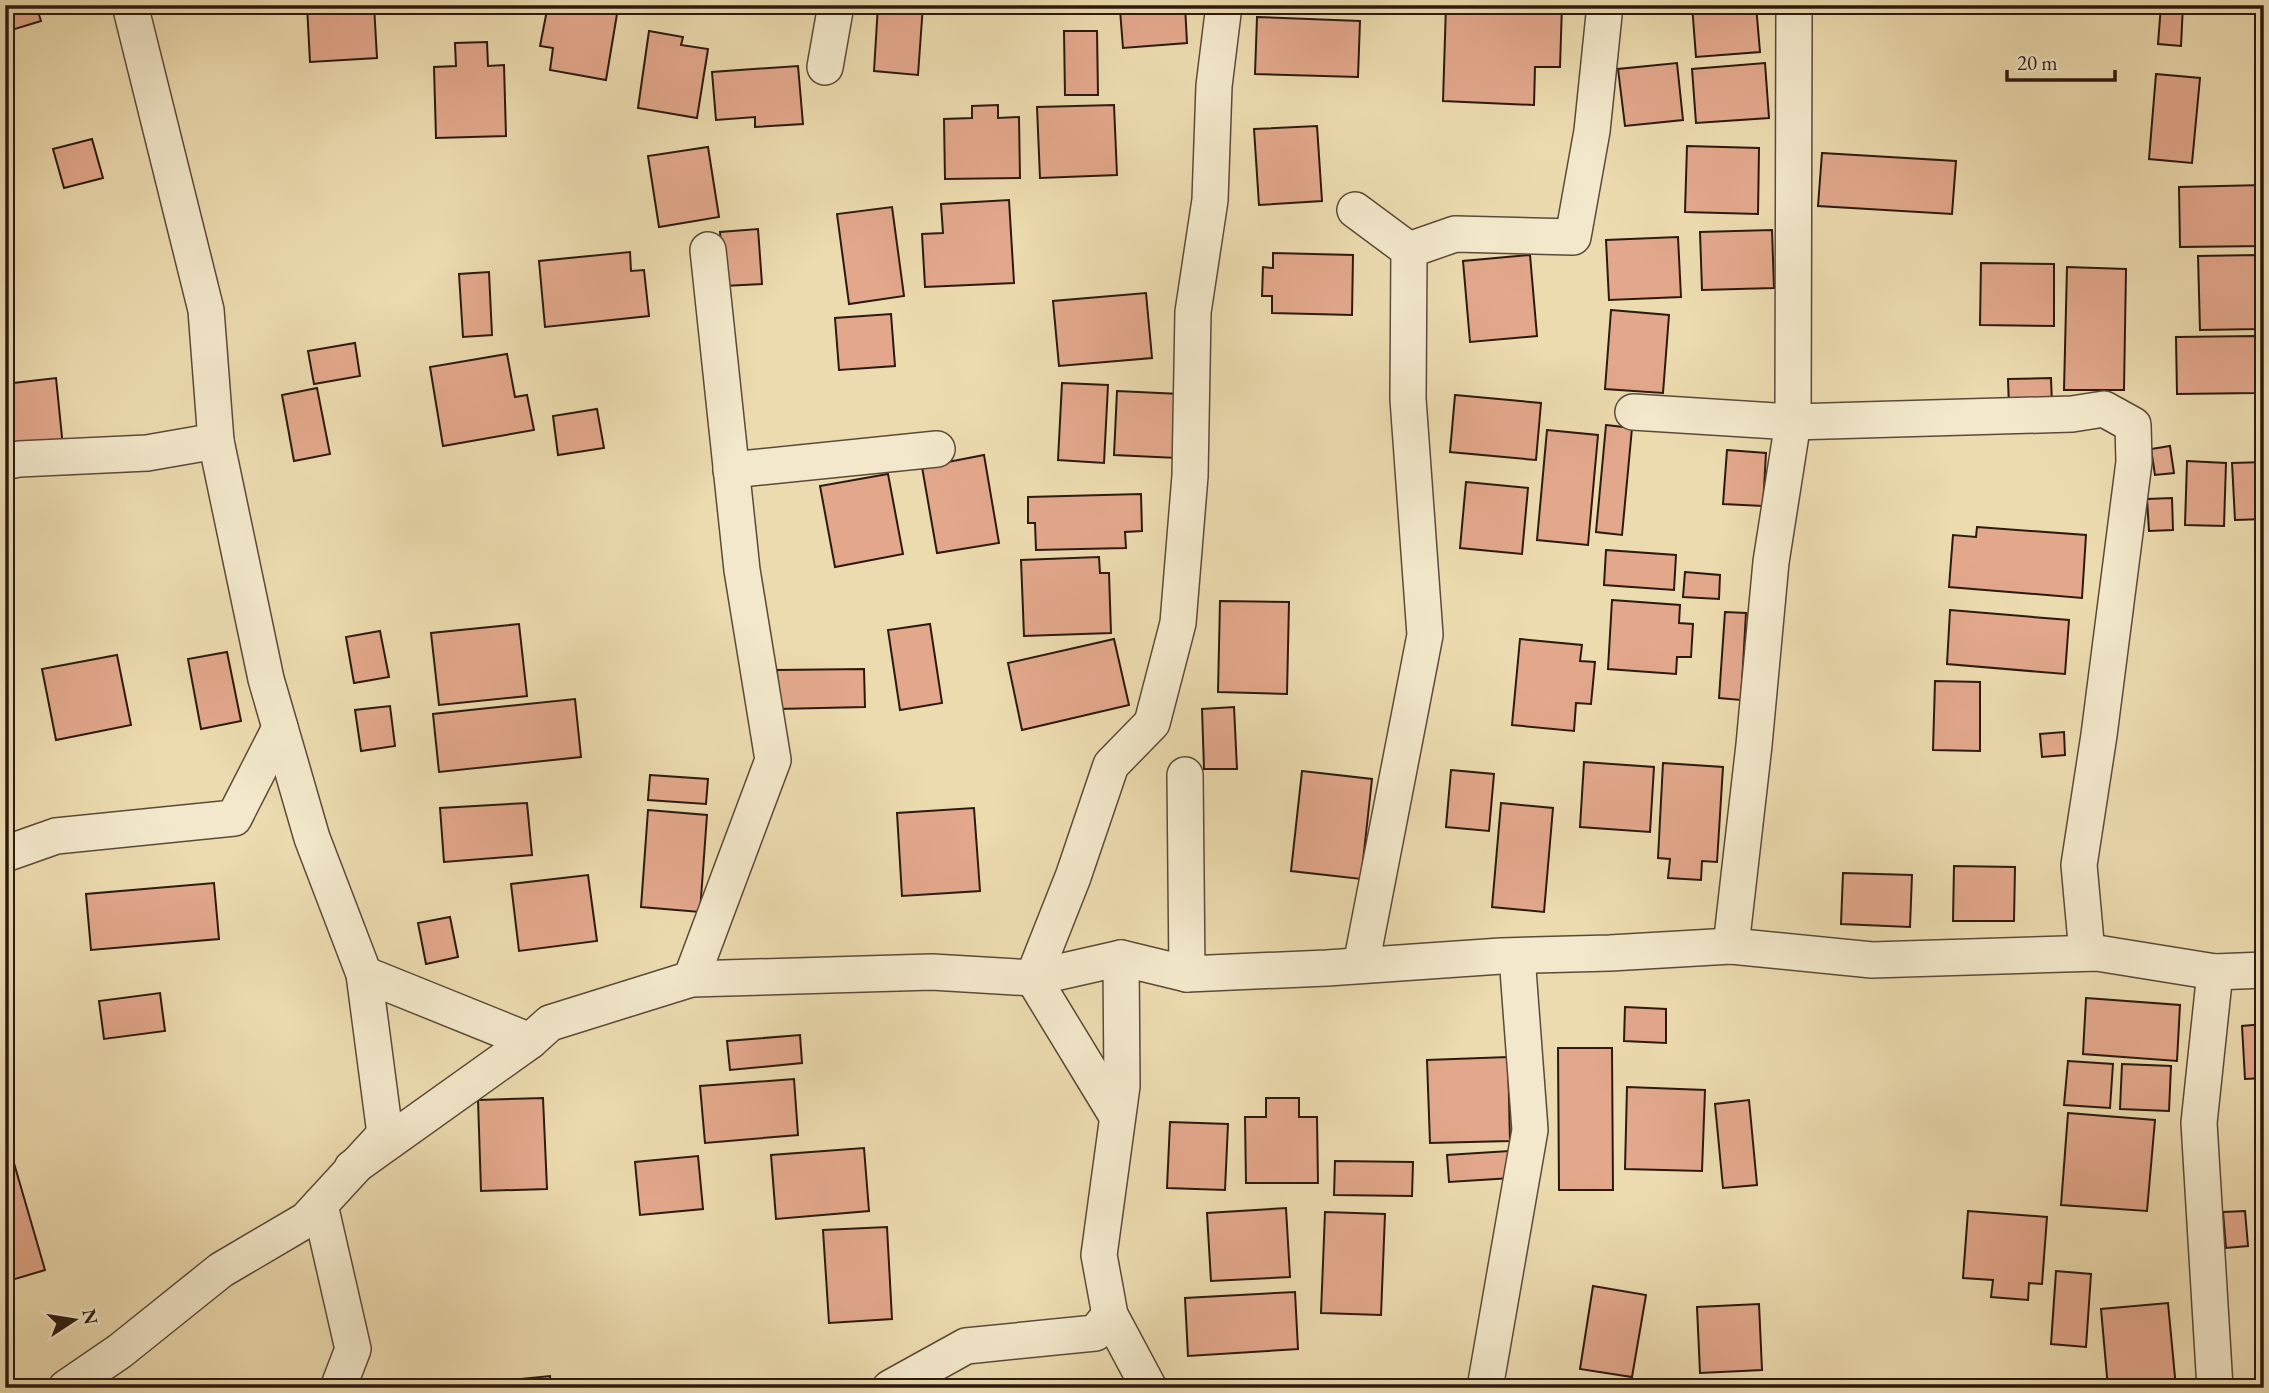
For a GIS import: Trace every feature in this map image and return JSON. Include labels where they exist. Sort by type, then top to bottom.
[{"type":"street","points":[[66,1388],[120,1352],[220,1270],[306,1220],[385,1134],[364,974],[312,838],[266,679],[216,441],[206,310],[130,5]]},
{"type":"street","points":[[825,67],[836,5]]},
{"type":"street","points":[[1033,978],[1073,877],[1111,765],[1152,723],[1178,622],[1190,476],[1194,312],[1210,200],[1214,86],[1224,5]]},
{"type":"street","points":[[1409,250],[1455,234],[1573,237],[1592,131],[1605,5]]},
{"type":"street","points":[[1731,946],[1771,562],[1793,422],[1794,5]]},
{"type":"street","points":[[1355,210],[1409,250]]},
{"type":"street","points":[[691,979],[773,760],[742,570],[708,250]]},
{"type":"street","points":[[1361,965],[1425,635],[1408,399],[1409,250]]},
{"type":"street","points":[[1633,412],[1793,422],[2072,414],[2104,409],[2133,425],[2134,462],[2080,865],[2087,953]]},
{"type":"street","points":[[5,461],[148,453],[216,441]]},
{"type":"street","points":[[731,470],[937,449]]},
{"type":"street","points":[[5,854],[56,836],[234,818],[281,728]]},
{"type":"street","points":[[1185,775],[1187,974]]},
{"type":"street","points":[[352,1168],[530,1041],[550,1023],[691,979],[932,972],[1033,978],[1121,958],[1187,974],[1731,946],[1872,960],[2097,953],[2215,972],[2264,970]]},
{"type":"street","points":[[1485,1388],[1530,1130],[1517,956]]},
{"type":"street","points":[[1121,958],[1122,1086],[1099,1255],[1110,1315],[1149,1388]]},
{"type":"street","points":[[2215,972],[2199,1123],[2215,1388]]},
{"type":"street","points":[[364,974],[530,1041]]},
{"type":"street","points":[[1033,978],[1117,1116]]},
{"type":"street","points":[[320,1205],[353,1349],[338,1388]]},
{"type":"street","points":[[890,1388],[966,1346],[1095,1334],[1110,1315]]},
{"type":"building","points":[[5,5],[36,5],[41,21],[5,32]]},
{"type":"building","points":[[307,5],[374,5],[377,58],[310,62]]},
{"type":"building","points":[[548,5],[629,5],[628,10],[618,8],[606,80],[550,70],[553,48],[540,46]]},
{"type":"building","points":[[878,5],[923,5],[918,75],[874,71]]},
{"type":"building","points":[[1185,5],[1187,43],[1123,48],[1120,10]]},
{"type":"building","points":[[1446,5],[1562,5],[1560,67],[1535,67],[1534,105],[1443,101]]},
{"type":"building","points":[[1692,5],[1756,5],[1760,52],[1696,57]]},
{"type":"building","points":[[1906,5],[1933,5],[1933,6],[1907,8]]},
{"type":"building","points":[[2161,5],[2183,5],[2181,46],[2158,44]]},
{"type":"building","points":[[1257,17],[1360,21],[1358,77],[1255,74]]},
{"type":"building","points":[[649,31],[683,37],[681,45],[708,49],[697,118],[638,108]]},
{"type":"building","points":[[1064,31],[1097,31],[1098,95],[1065,95]]},
{"type":"building","points":[[487,42],[488,66],[504,65],[506,136],[436,138],[434,67],[456,66],[455,43]]},
{"type":"building","points":[[1677,63],[1683,120],[1625,126],[1618,69]]},
{"type":"building","points":[[1765,63],[1769,118],[1696,123],[1692,69]]},
{"type":"building","points":[[798,66],[803,124],[755,127],[755,117],[716,120],[712,72]]},
{"type":"building","points":[[2156,74],[2200,78],[2192,163],[2149,159]]},
{"type":"building","points":[[998,105],[998,118],[1019,117],[1020,178],[945,179],[944,119],[972,118],[972,106]]},
{"type":"building","points":[[1114,105],[1117,175],[1040,178],[1037,107]]},
{"type":"building","points":[[1317,126],[1322,201],[1259,205],[1254,129]]},
{"type":"building","points":[[92,139],[103,178],[64,188],[53,149]]},
{"type":"building","points":[[1687,146],[1759,148],[1758,214],[1685,212]]},
{"type":"building","points":[[708,147],[719,217],[659,227],[648,156]]},
{"type":"building","points":[[1822,153],[1956,161],[1952,214],[1818,206]]},
{"type":"building","points":[[2264,185],[2264,246],[2180,247],[2179,187]]},
{"type":"building","points":[[1009,200],[1014,283],[925,287],[922,234],[943,233],[941,204]]},
{"type":"building","points":[[892,207],[904,296],[849,304],[837,214]]},
{"type":"building","points":[[758,229],[762,284],[724,286],[720,232]]},
{"type":"building","points":[[1772,230],[1774,288],[1702,290],[1700,232]]},
{"type":"building","points":[[1678,237],[1681,297],[1609,300],[1606,240]]},
{"type":"building","points":[[630,252],[631,271],[644,270],[649,316],[545,327],[539,261]]},
{"type":"building","points":[[1273,253],[1353,255],[1352,315],[1272,313],[1272,296],[1262,296],[1263,267],[1273,268]]},
{"type":"building","points":[[1530,255],[1537,336],[1470,342],[1463,261]]},
{"type":"building","points":[[2257,255],[2259,329],[2200,330],[2198,256]]},
{"type":"building","points":[[1981,263],[2054,264],[2054,326],[1980,325]]},
{"type":"building","points":[[2067,267],[2126,269],[2124,390],[2064,390]]},
{"type":"building","points":[[489,272],[492,335],[463,337],[459,274]]},
{"type":"building","points":[[1146,293],[1152,358],[1059,366],[1053,301]]},
{"type":"building","points":[[1611,310],[1669,315],[1663,393],[1605,389]]},
{"type":"building","points":[[891,314],[895,366],[839,370],[835,318]]},
{"type":"building","points":[[2255,336],[2256,393],[2177,394],[2176,337]]},
{"type":"building","points":[[355,343],[360,376],[314,384],[308,351]]},
{"type":"building","points":[[507,354],[515,397],[527,395],[534,430],[443,446],[430,367]]},
{"type":"building","points":[[56,378],[63,447],[5,453],[5,384]]},
{"type":"building","points":[[2051,378],[2052,405],[2009,407],[2008,379]]},
{"type":"building","points":[[1062,383],[1108,385],[1104,463],[1058,460]]},
{"type":"building","points":[[317,388],[330,454],[294,461],[282,395]]},
{"type":"building","points":[[1117,391],[1180,394],[1177,458],[1114,455]]},
{"type":"building","points":[[1455,395],[1541,403],[1536,460],[1450,452]]},
{"type":"building","points":[[597,409],[604,448],[558,455],[553,416]]},
{"type":"building","points":[[1606,425],[1632,428],[1622,535],[1596,532]]},
{"type":"building","points":[[1547,430],[1598,435],[1588,545],[1537,540]]},
{"type":"building","points":[[2170,446],[2174,473],[2155,475],[2151,449]]},
{"type":"building","points":[[1727,450],[1766,453],[1763,506],[1723,504]]},
{"type":"building","points":[[984,455],[999,543],[937,553],[922,467]]},
{"type":"building","points":[[2187,461],[2226,463],[2224,526],[2185,525]]},
{"type":"building","points":[[2264,462],[2264,519],[2235,520],[2232,463]]},
{"type":"building","points":[[888,474],[903,554],[835,567],[820,486]]},
{"type":"building","points":[[1466,482],[1528,488],[1522,554],[1460,548]]},
{"type":"building","points":[[1141,494],[1142,531],[1125,532],[1126,548],[1036,550],[1035,523],[1028,523],[1028,497]]},
{"type":"building","points":[[2172,498],[2173,530],[2149,531],[2147,499]]},
{"type":"building","points":[[1977,527],[2086,535],[2082,598],[1949,587],[1953,535],[1976,537]]},
{"type":"building","points":[[1606,550],[1676,555],[1674,590],[1604,585]]},
{"type":"building","points":[[1099,557],[1100,573],[1109,573],[1111,633],[1024,636],[1021,560]]},
{"type":"building","points":[[1685,572],[1720,575],[1719,599],[1683,597]]},
{"type":"building","points":[[1612,600],[1680,605],[1679,623],[1693,624],[1691,657],[1677,657],[1676,674],[1608,669]]},
{"type":"building","points":[[1220,601],[1289,602],[1287,694],[1218,692]]},
{"type":"building","points":[[1950,610],[2069,620],[2065,674],[1947,664]]},
{"type":"building","points":[[1725,612],[1746,613],[1741,700],[1719,698]]},
{"type":"building","points":[[519,624],[527,696],[439,705],[431,633]]},
{"type":"building","points":[[930,624],[942,703],[900,710],[888,630]]},
{"type":"building","points":[[380,631],[389,677],[354,683],[346,637]]},
{"type":"building","points":[[1114,639],[1129,705],[1022,730],[1008,663]]},
{"type":"building","points":[[1520,639],[1582,645],[1580,661],[1595,662],[1591,704],[1576,703],[1574,731],[1512,725]]},
{"type":"building","points":[[227,652],[241,721],[201,729],[188,659]]},
{"type":"building","points":[[117,655],[131,725],[56,740],[42,669]]},
{"type":"building","points":[[864,669],[865,707],[778,709],[777,670]]},
{"type":"building","points":[[1935,681],[1980,682],[1980,751],[1933,750]]},
{"type":"building","points":[[575,699],[581,757],[439,772],[433,714]]},
{"type":"building","points":[[390,706],[395,746],[361,751],[355,710]]},
{"type":"building","points":[[1234,707],[1237,769],[1204,769],[1202,709]]},
{"type":"building","points":[[2064,732],[2065,755],[2042,757],[2040,734]]},
{"type":"building","points":[[1584,762],[1654,767],[1650,832],[1580,827]]},
{"type":"building","points":[[1663,763],[1723,767],[1717,862],[1702,861],[1701,880],[1668,878],[1670,859],[1658,858]]},
{"type":"building","points":[[1451,770],[1494,774],[1489,831],[1446,827]]},
{"type":"building","points":[[1302,771],[1372,779],[1361,879],[1291,871]]},
{"type":"building","points":[[650,775],[708,779],[706,804],[648,800]]},
{"type":"building","points":[[527,803],[532,855],[444,862],[440,808]]},
{"type":"building","points":[[1501,803],[1553,808],[1544,912],[1492,907]]},
{"type":"building","points":[[974,808],[980,891],[902,896],[897,813]]},
{"type":"building","points":[[648,810],[707,815],[700,912],[641,907]]},
{"type":"building","points":[[1954,866],[2015,867],[2014,921],[1953,921]]},
{"type":"building","points":[[1843,873],[1912,875],[1910,927],[1841,924]]},
{"type":"building","points":[[588,875],[597,941],[519,951],[511,884]]},
{"type":"building","points":[[214,883],[219,939],[91,950],[86,894]]},
{"type":"building","points":[[450,917],[458,957],[426,964],[418,923]]},
{"type":"building","points":[[160,993],[165,1031],[104,1039],[99,1001]]},
{"type":"building","points":[[2086,998],[2180,1005],[2177,1061],[2083,1054]]},
{"type":"building","points":[[1625,1007],[1666,1009],[1666,1043],[1624,1041]]},
{"type":"building","points":[[2264,1024],[2264,1078],[2245,1079],[2242,1026]]},
{"type":"building","points":[[800,1035],[802,1063],[730,1070],[727,1041]]},
{"type":"building","points":[[1558,1048],[1612,1048],[1613,1190],[1559,1190]]},
{"type":"building","points":[[1508,1057],[1510,1141],[1430,1143],[1427,1060]]},
{"type":"building","points":[[2068,1061],[2113,1064],[2110,1108],[2064,1105]]},
{"type":"building","points":[[2122,1064],[2171,1066],[2169,1111],[2120,1109]]},
{"type":"building","points":[[794,1079],[798,1135],[705,1143],[700,1086]]},
{"type":"building","points":[[1627,1087],[1705,1090],[1702,1171],[1625,1169]]},
{"type":"building","points":[[543,1098],[547,1189],[481,1191],[478,1100]]},
{"type":"building","points":[[1266,1098],[1299,1098],[1299,1117],[1317,1117],[1318,1183],[1246,1183],[1245,1117],[1266,1117]]},
{"type":"building","points":[[1749,1100],[1757,1185],[1723,1188],[1715,1104]]},
{"type":"building","points":[[2068,1113],[2155,1120],[2147,1211],[2061,1205]]},
{"type":"building","points":[[1170,1122],[1228,1124],[1225,1190],[1167,1188]]},
{"type":"building","points":[[9,1146],[45,1270],[5,1282],[5,1147]]},
{"type":"building","points":[[864,1148],[869,1211],[776,1219],[771,1155]]},
{"type":"building","points":[[1509,1151],[1511,1178],[1449,1182],[1447,1155]]},
{"type":"building","points":[[698,1156],[703,1209],[640,1215],[635,1162]]},
{"type":"building","points":[[1335,1161],[1413,1162],[1412,1196],[1334,1195]]},
{"type":"building","points":[[1286,1208],[1290,1277],[1211,1281],[1207,1213]]},
{"type":"building","points":[[1968,1211],[2047,1217],[2042,1284],[2029,1283],[2028,1300],[1991,1297],[1993,1280],[1963,1278]]},
{"type":"building","points":[[2245,1211],[2248,1246],[2226,1248],[2223,1212]]},
{"type":"building","points":[[1325,1212],[1385,1214],[1381,1315],[1321,1313]]},
{"type":"building","points":[[887,1227],[892,1319],[829,1323],[823,1230]]},
{"type":"building","points":[[2056,1271],[2091,1274],[2086,1347],[2051,1344]]},
{"type":"building","points":[[1593,1286],[1646,1295],[1632,1377],[1580,1369]]},
{"type":"building","points":[[1295,1292],[1298,1349],[1188,1356],[1185,1298]]},
{"type":"building","points":[[2168,1303],[2176,1388],[2108,1388],[2101,1309]]},
{"type":"building","points":[[1759,1304],[1762,1370],[1700,1373],[1697,1307]]},
{"type":"building","points":[[550,1376],[551,1388],[482,1388],[482,1383]]}]
